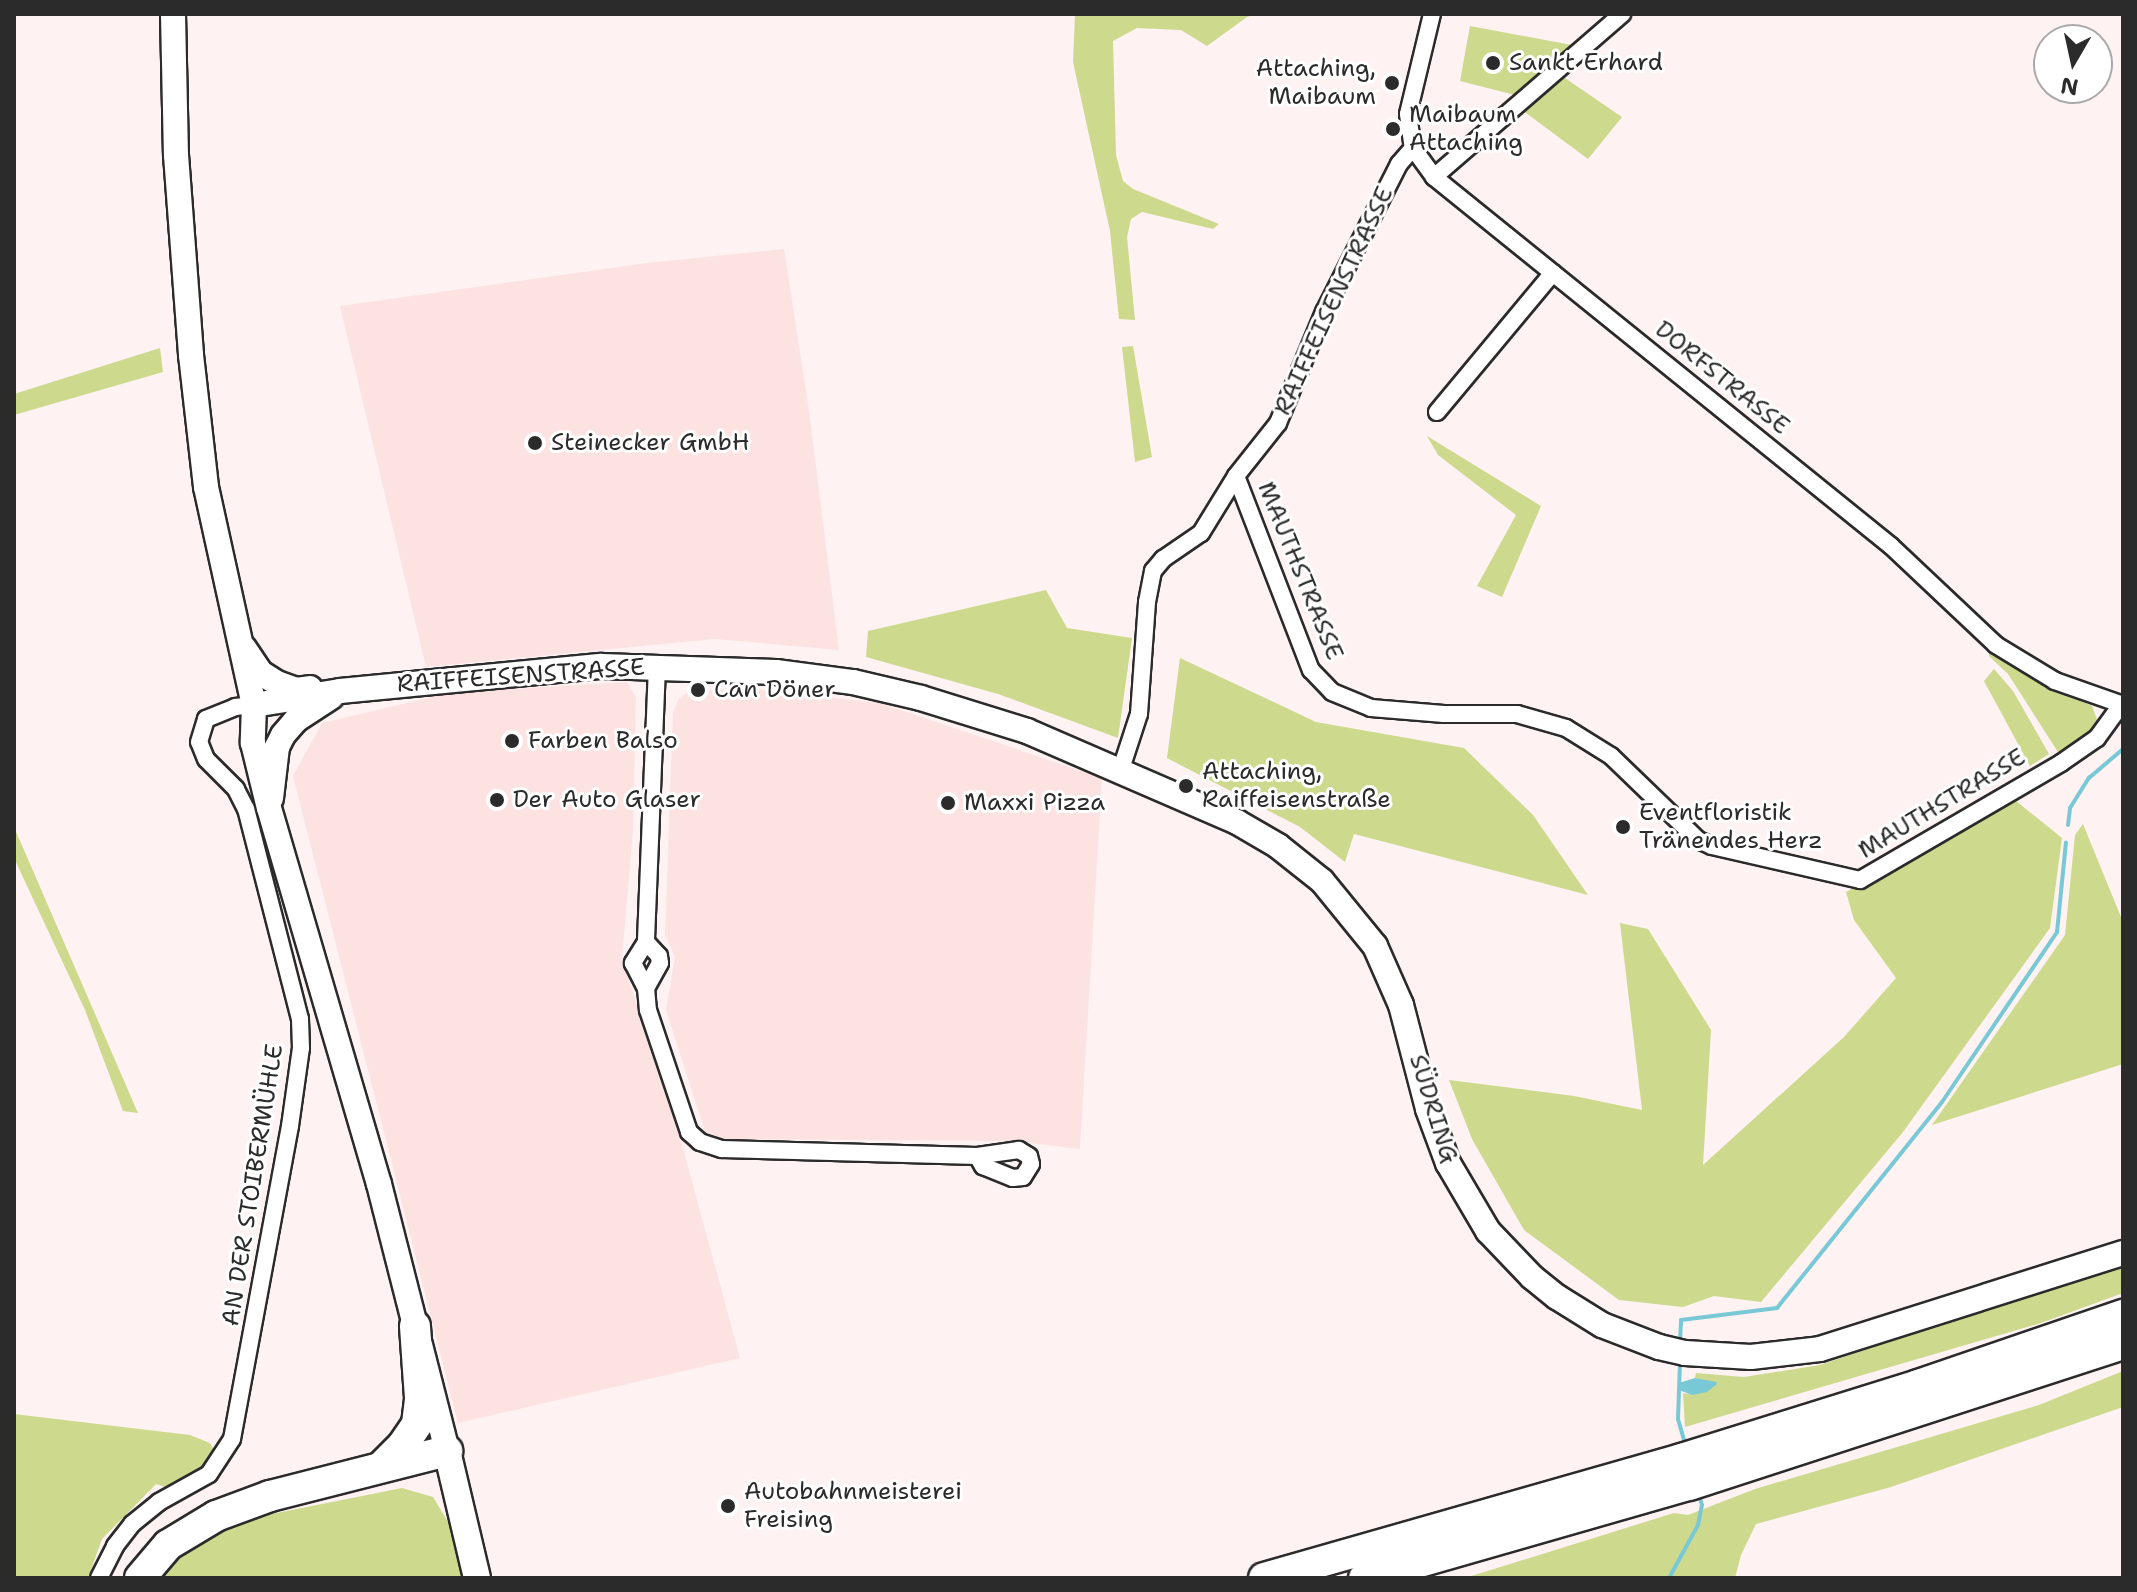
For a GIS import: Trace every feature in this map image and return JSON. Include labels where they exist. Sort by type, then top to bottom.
[{"type":"highway","points":[[1364,1578],[1694,1469],[1918,1385],[2123,1315]]},
{"type":"highway","points":[[382,1466],[403,1445],[417,1424],[420,1398],[415,1326]]},
{"type":"highway","points":[[1264,1578],[1694,1469],[2123,1344]]},
{"type":"highway","points":[[140,1578],[168,1545],[216,1516],[270,1496],[447,1451]]},
{"type":"main road","points":[[173,14],[183,284],[206,487],[254,705],[253,743],[269,808],[375,1169],[477,1578]]},
{"type":"main road","points":[[234,623],[246,653],[261,673],[296,690],[340,691]]},
{"type":"main road","name":"RAIFFEISENSTRASSE","points":[[254,705],[340,691],[478,676],[657,666],[776,672],[853,682],[907,695],[1027,731],[1120,772]]},
{"type":"main road","points":[[269,808],[277,747],[283,735],[296,720],[340,691]]},
{"type":"main road","name":"SÜDRING","points":[[1120,772],[1257,832],[1322,881],[1339,899],[1386,966],[1401,1005],[1428,1109],[1448,1163],[1488,1231],[1532,1277],[1602,1325],[1659,1347],[1685,1353],[1773,1356],[1820,1349],[2123,1253]]},
{"type":"street","points":[[1413,148],[1408,114],[1432,14]]},
{"type":"street","points":[[1434,177],[1622,14]]},
{"type":"street","name":"DORFSTRASSE","points":[[1413,148],[1434,177],[1891,546],[1996,645],[2055,681],[2122,705]]},
{"type":"street","name":"RAIFFEISENSTRASSE","points":[[1120,772],[1139,714],[1151,574],[1163,559],[1201,533],[1236,476],[1282,417],[1324,312],[1399,164],[1413,148]]},
{"type":"street","points":[[1437,412],[1553,273]]},
{"type":"street","name":"MAUTHSTRASSE","points":[[1236,476],[1311,670],[1332,692],[1371,708],[1444,714],[1517,714],[1566,728],[1611,756],[1698,840],[1712,846],[1860,880],[2061,763],[2097,738],[2122,705]]},
{"type":"street","points":[[657,666],[646,942],[633,963],[646,988],[648,1010],[689,1132],[700,1142],[722,1149],[977,1156]]},
{"type":"street","name":"AN DER STOIBERMÜHLE","points":[[99,1578],[115,1546],[132,1524],[159,1502],[209,1474],[232,1439],[285,1157],[301,1048],[300,1019],[246,809],[230,781],[206,759],[199,742],[206,719],[235,707],[254,705]]},
{"type":"street","points":[[646,942],[659,956],[660,963],[646,988]]},
{"type":"shaded area","points":[[784,249],[809,410],[839,650],[715,639],[426,667],[340,306],[647,263]]},
{"type":"shaded area","points":[[627,682],[636,697],[633,829],[622,959],[681,1141],[740,1358],[458,1423],[293,776],[322,723],[449,693]]},
{"type":"shaded area","points":[[753,689],[880,703],[1102,778],[1080,1149],[1011,1141],[716,1139],[705,1132],[666,1010],[675,957],[665,935],[673,712],[679,698],[691,690]]},
{"type":"green space","points":[[1075,14],[1258,14],[1247,17],[1207,46],[1181,30],[1137,28],[1113,41],[1116,155],[1123,181],[1133,189],[1219,224],[1213,229],[1142,212],[1131,219],[1127,237],[1135,320],[1119,319],[1110,231],[1073,62]]},
{"type":"green space","points":[[1470,26],[1572,45],[1515,95],[1460,81]]},
{"type":"green space","points":[[1559,74],[1622,117],[1588,159],[1518,107]]},
{"type":"green space","points":[[1133,346],[1152,457],[1135,462],[1122,347]]},
{"type":"green space","points":[[160,348],[163,372],[14,415],[14,394]]},
{"type":"green space","points":[[1427,436],[1541,506],[1502,597],[1477,586],[1516,515],[1438,455]]},
{"type":"green space","points":[[1046,590],[1067,628],[1132,638],[1118,738],[998,694],[866,657],[868,631]]},
{"type":"green space","points":[[1989,649],[2031,678],[2092,706],[2098,722],[2085,737],[2062,754],[2058,752],[2008,674],[1989,656]]},
{"type":"green space","points":[[1180,658],[1316,722],[1464,748],[1533,815],[1588,895],[1354,834],[1345,862],[1300,827],[1167,758]]},
{"type":"green space","points":[[1994,669],[2013,691],[2049,754],[2030,766],[1984,681]]},
{"type":"green space","points":[[2016,801],[2062,838],[2050,928],[1903,1132],[1761,1302],[1714,1296],[1683,1307],[1619,1300],[1524,1230],[1472,1139],[1449,1080],[1574,1096],[1642,1110],[1620,923],[1648,929],[1711,1030],[1703,1165],[1844,1037],[1896,978],[1854,920],[1846,892]]},
{"type":"green space","points":[[2083,824],[2123,922],[2123,1064],[1932,1125],[2065,935],[2075,835]]},
{"type":"green space","points":[[14,827],[138,1113],[123,1111],[85,1010],[14,858]]},
{"type":"green space","points":[[2123,1263],[2123,1293],[2041,1323],[1685,1427],[1683,1393],[1692,1395],[1704,1380],[1695,1378],[1696,1373],[1744,1377],[1820,1365]]},
{"type":"green space","points":[[2123,1371],[2123,1407],[1891,1487],[1756,1524],[1741,1555],[1735,1578],[1465,1578],[1674,1513],[1688,1515],[1755,1489],[2039,1405]]},
{"type":"green space","points":[[14,1414],[190,1435],[210,1443],[216,1454],[209,1465],[169,1488],[156,1484],[102,1539],[88,1578],[14,1578]]},
{"type":"green space","points":[[402,1488],[433,1497],[453,1530],[463,1578],[152,1578],[168,1558],[214,1531],[251,1518]]},
{"type":"water","points":[[1695,1378],[1717,1384],[1707,1392],[1692,1395],[1679,1390],[1679,1383]]},
{"type":"waterway","points":[[2068,825],[2070,808],[2089,778],[2123,749]]},
{"type":"waterway","points":[[1680,1341],[1681,1320],[1777,1308],[1942,1102],[2057,932],[2066,842]]},
{"type":"waterway","points":[[1680,1362],[1678,1419],[1685,1444]]},
{"type":"waterway","points":[[1669,1578],[1698,1525],[1702,1505],[1699,1495]]},
{"type":"place","name":"Sankt Erhard","points":[[1493,63]]},
{"type":"place","name":"Attaching, Maibaum","points":[[1392,83]]},
{"type":"place","name":"Maibaum Attaching","points":[[1393,129]]},
{"type":"place","name":"Steinecker GmbH","points":[[535,443]]},
{"type":"place","name":"Can Döner","points":[[698,690]]},
{"type":"place","name":"Farben Balso","points":[[512,741]]},
{"type":"place","name":"Attaching, Raiffeisenstraße","points":[[1186,786]]},
{"type":"place","name":"Der Auto Glaser","points":[[497,800]]},
{"type":"place","name":"Maxxi Pizza","points":[[948,803]]},
{"type":"place","name":"Eventfloristik Tränendes Herz","points":[[1623,827]]},
{"type":"place","name":"Autobahnmeisterei Freising","points":[[728,1506]]}]
